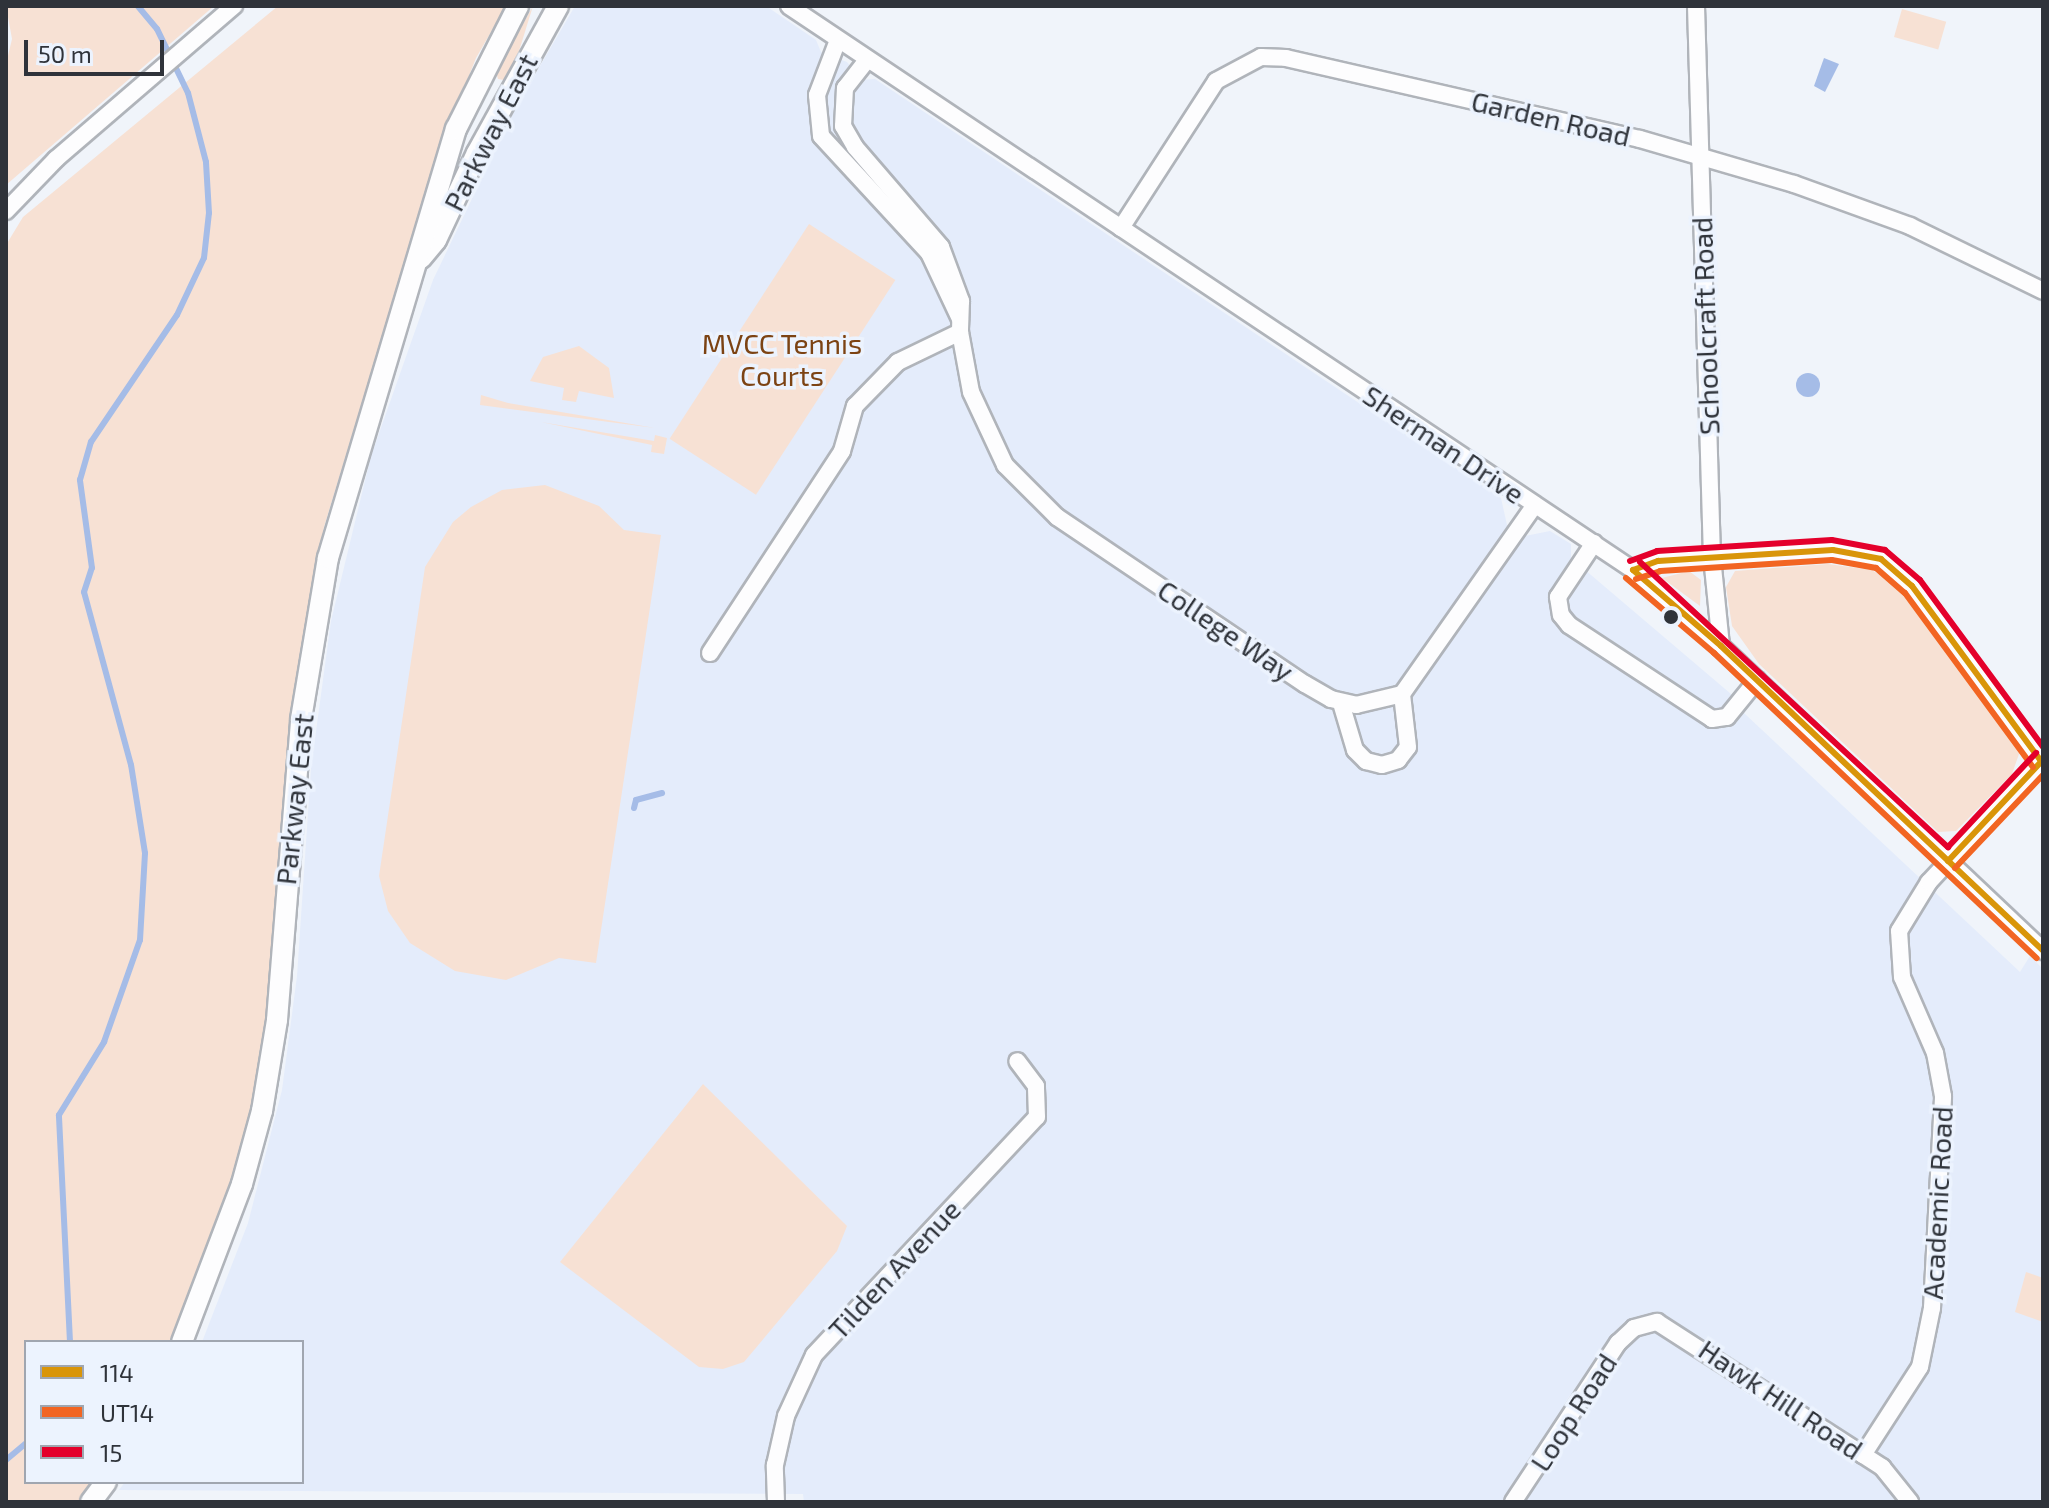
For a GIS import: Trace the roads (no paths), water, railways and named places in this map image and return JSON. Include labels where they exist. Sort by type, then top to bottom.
[{"type":"street","points":[[6,211],[56,159],[234,6]]},
{"type":"street","name":"Parkway East","points":[[183,1340],[242,1184],[262,1111],[277,1020],[286,870],[312,638],[359,442],[421,258],[456,129],[518,6]]},
{"type":"street","name":"Parkway East","points":[[421,258],[436,240],[512,85],[558,6]]},
{"type":"street","name":"Sherman Drive","points":[[789,6],[1633,570],[1721,646],[2043,951]]},
{"type":"street","name":"Schoolcraft Road","points":[[1696,6],[1712,557],[1721,646]]},
{"type":"street","name":"College Way","points":[[838,40],[817,95],[821,136],[923,246],[960,325]]},
{"type":"street","name":"Garden Road","points":[[1121,228],[1216,81],[1261,57],[1308,63],[1700,156],[1910,226],[2043,291]]},
{"type":"street","name":"College Way","points":[[867,60],[842,96],[846,133],[933,232],[959,291],[960,325],[980,418],[1005,465],[1030,494],[1186,604],[1341,703]]},
{"type":"street","points":[[710,653],[842,451],[855,406],[898,362],[960,325]]},
{"type":"street","points":[[1402,694],[1408,747],[1398,760],[1382,765],[1366,761],[1355,750],[1341,703],[1378,704],[1402,694],[1535,505]]},
{"type":"street","points":[[1594,543],[1558,597],[1561,615],[1569,625],[1712,719],[1727,717],[1757,680]]},
{"type":"street","points":[[1633,570],[1658,561],[1833,550],[1881,559],[1912,586],[2042,761]]},
{"type":"street","name":"Academic Road","points":[[1863,1455],[1920,1367],[1929,1336],[1943,1096],[1935,1053],[1902,977],[1897,943],[1903,921],[1948,861],[2042,761]]},
{"type":"street","name":"Tilden Avenue","points":[[776,1502],[775,1465],[786,1416],[814,1355],[1037,1117],[1036,1086],[1017,1061]]},
{"type":"street","name":"Hawk Hill Road","points":[[1638,1326],[1657,1322],[1678,1331],[1892,1476],[1910,1502]]},
{"type":"street","name":"Loop Road","points":[[1513,1502],[1607,1359],[1638,1326]]},
{"type":"street","points":[[91,1502],[104,1484]]},
{"type":"water","points":[[1824,58],[1839,64],[1825,92],[1814,86]]},
{"type":"water","points":[[1808,373],[1817,376],[1820,385],[1817,394],[1808,397],[1799,394],[1796,385],[1799,376]]},
{"type":"waterway","points":[[70,1340],[59,1115],[104,1042],[140,940],[145,853],[131,765],[84,592],[92,568],[80,480],[91,442],[177,315],[204,258],[209,213],[206,162],[188,93],[157,29],[138,6]]},
{"type":"waterway","points":[[634,808],[636,800],[662,793]]},
{"type":"waterway","points":[[6,1460],[24,1445]]},
{"type":"park label","name":"MVCC Tennis Courts","points":[[782,359]]}]
